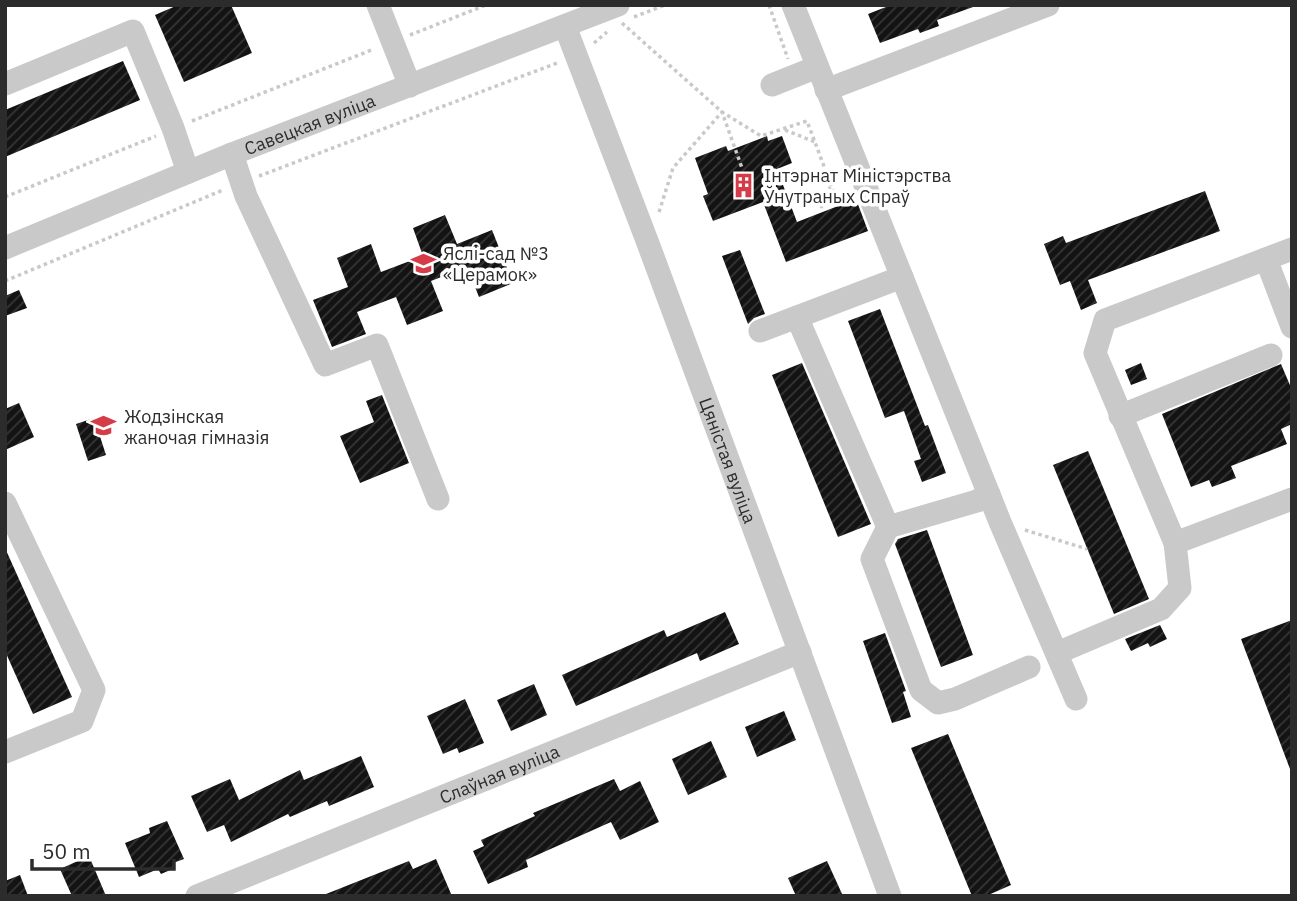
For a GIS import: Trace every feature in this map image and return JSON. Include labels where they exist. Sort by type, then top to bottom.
[{"type":"street","points":[[378,5],[410,86]]},
{"type":"street","name":"Савецкая вуліца","points":[[5,248],[232,154],[618,5]]},
{"type":"street","points":[[793,5],[1000,522],[1076,699]]},
{"type":"street","points":[[826,90],[1048,5]]},
{"type":"street","name":"Цяністая вуліца","points":[[565,26],[890,896]]},
{"type":"street","points":[[5,84],[133,31],[188,172]]},
{"type":"street","points":[[772,85],[817,67]]},
{"type":"street","points":[[232,154],[246,196],[325,365],[377,345],[438,499]]},
{"type":"street","points":[[1057,653],[1161,609],[1180,588],[1175,543],[1095,353],[1105,320],[1292,249]]},
{"type":"street","points":[[1266,259],[1292,327]]},
{"type":"street","points":[[760,331],[902,277]]},
{"type":"street","points":[[797,317],[888,527]]},
{"type":"street","points":[[1120,416],[1271,355]]},
{"type":"street","points":[[989,494],[977,501],[888,527],[872,558],[921,691],[938,703],[956,699],[1029,667]]},
{"type":"street","points":[[1175,543],[1292,499]]},
{"type":"street","points":[[5,503],[94,690],[82,721],[5,752]]},
{"type":"street","name":"Слаўная вуліца","points":[[197,896],[800,652]]},
{"type":"path","points":[[5,197],[486,5]]},
{"type":"path","points":[[665,5],[620,22],[722,112],[761,136],[807,121],[837,201]]},
{"type":"path","points":[[769,5],[795,76]]},
{"type":"path","points":[[5,281],[242,182],[577,56],[609,30]]},
{"type":"path","points":[[722,112],[742,169]]},
{"type":"path","points":[[649,246],[673,168],[722,112]]},
{"type":"path","points":[[783,129],[815,142]]},
{"type":"path","points":[[821,208],[831,185]]},
{"type":"path","points":[[1000,522],[1087,549]]},
{"type":"building","points":[[178,5],[231,5],[252,53],[184,82],[155,15]]},
{"type":"building","points":[[891,5],[973,7],[937,20],[939,26],[920,33],[918,29],[880,43],[868,14]]},
{"type":"building","points":[[123,61],[140,100],[5,157],[5,110]]},
{"type":"building","points":[[767,136],[768,141],[782,136],[792,163],[777,169],[797,222],[856,199],[868,231],[786,262],[763,202],[713,221],[703,196],[708,194],[695,158],[726,146],[728,151]]},
{"type":"building","points":[[1205,191],[1220,231],[1088,280],[1097,303],[1081,310],[1070,281],[1060,285],[1044,244],[1063,236],[1066,243]]},
{"type":"building","points":[[445,215],[457,244],[492,230],[513,283],[479,297],[467,267],[431,281],[443,311],[407,325],[396,297],[357,312],[366,334],[332,347],[313,300],[348,287],[337,258],[371,244],[381,272],[423,256],[413,228]]},
{"type":"building","points":[[740,250],[765,314],[754,318],[748,324],[722,256]]},
{"type":"building","points":[[19,290],[27,308],[5,316],[5,296]]},
{"type":"building","points":[[880,309],[946,473],[922,482],[914,461],[921,459],[904,411],[885,418],[848,321]]},
{"type":"building","points":[[802,363],[871,524],[838,537],[772,375]]},
{"type":"building","points":[[1141,363],[1147,379],[1131,385],[1125,370]]},
{"type":"building","points":[[1281,364],[1292,390],[1292,424],[1281,429],[1287,444],[1231,466],[1236,478],[1212,487],[1209,480],[1191,487],[1162,414]]},
{"type":"building","points":[[382,395],[409,463],[360,483],[340,436],[374,422],[366,401]]},
{"type":"building","points":[[19,403],[34,437],[5,450],[5,409]]},
{"type":"building","points":[[94,418],[106,455],[88,461],[76,424]]},
{"type":"building","points":[[1088,451],[1149,599],[1114,614],[1053,465]]},
{"type":"building","points":[[927,530],[973,655],[941,667],[895,544],[898,539]]},
{"type":"building","points":[[5,548],[72,697],[33,714],[5,651]]},
{"type":"building","points":[[725,612],[739,644],[700,661],[697,653],[576,706],[562,675],[664,630],[667,637]]},
{"type":"building","points":[[1292,620],[1292,769],[1290,769],[1241,639]]},
{"type":"building","points":[[1160,625],[1167,639],[1150,647],[1148,643],[1131,651],[1125,639]]},
{"type":"building","points":[[885,633],[906,691],[903,692],[911,717],[892,723],[863,641]]},
{"type":"building","points":[[534,684],[547,715],[511,731],[497,700]]},
{"type":"building","points":[[465,699],[484,743],[459,753],[457,748],[443,754],[427,716]]},
{"type":"building","points":[[784,711],[796,740],[757,757],[745,727]]},
{"type":"building","points":[[948,734],[1011,885],[986,896],[972,896],[911,748]]},
{"type":"building","points":[[711,741],[727,777],[688,795],[672,759]]},
{"type":"building","points":[[361,756],[374,787],[329,806],[327,801],[290,817],[288,814],[231,842],[224,825],[207,832],[191,796],[230,779],[239,800],[300,770],[304,780]]},
{"type":"building","points":[[614,779],[620,791],[640,781],[659,822],[620,840],[611,822],[526,860],[528,867],[488,884],[473,851],[484,846],[481,840],[535,816],[533,813]]},
{"type":"building","points":[[167,821],[184,859],[173,863],[175,868],[161,874],[158,869],[139,877],[125,843],[150,833],[149,828]]},
{"type":"building","points":[[89,856],[106,896],[72,896],[60,869]]},
{"type":"building","points":[[436,859],[452,896],[321,896],[409,861],[413,869]]},
{"type":"building","points":[[827,861],[843,896],[796,896],[788,878]]},
{"type":"building","points":[[20,875],[28,896],[5,896],[5,881]]},
{"type":"place","name":"Інтэрнат Міністэрства Ўнутраных Спраў","points":[[744,185]]},
{"type":"place","name":"Яслі-сад №3 «Церамок»","points":[[423,263]]},
{"type":"place","name":"Жодзінская жаночая гімназія","points":[[104,426]]}]
